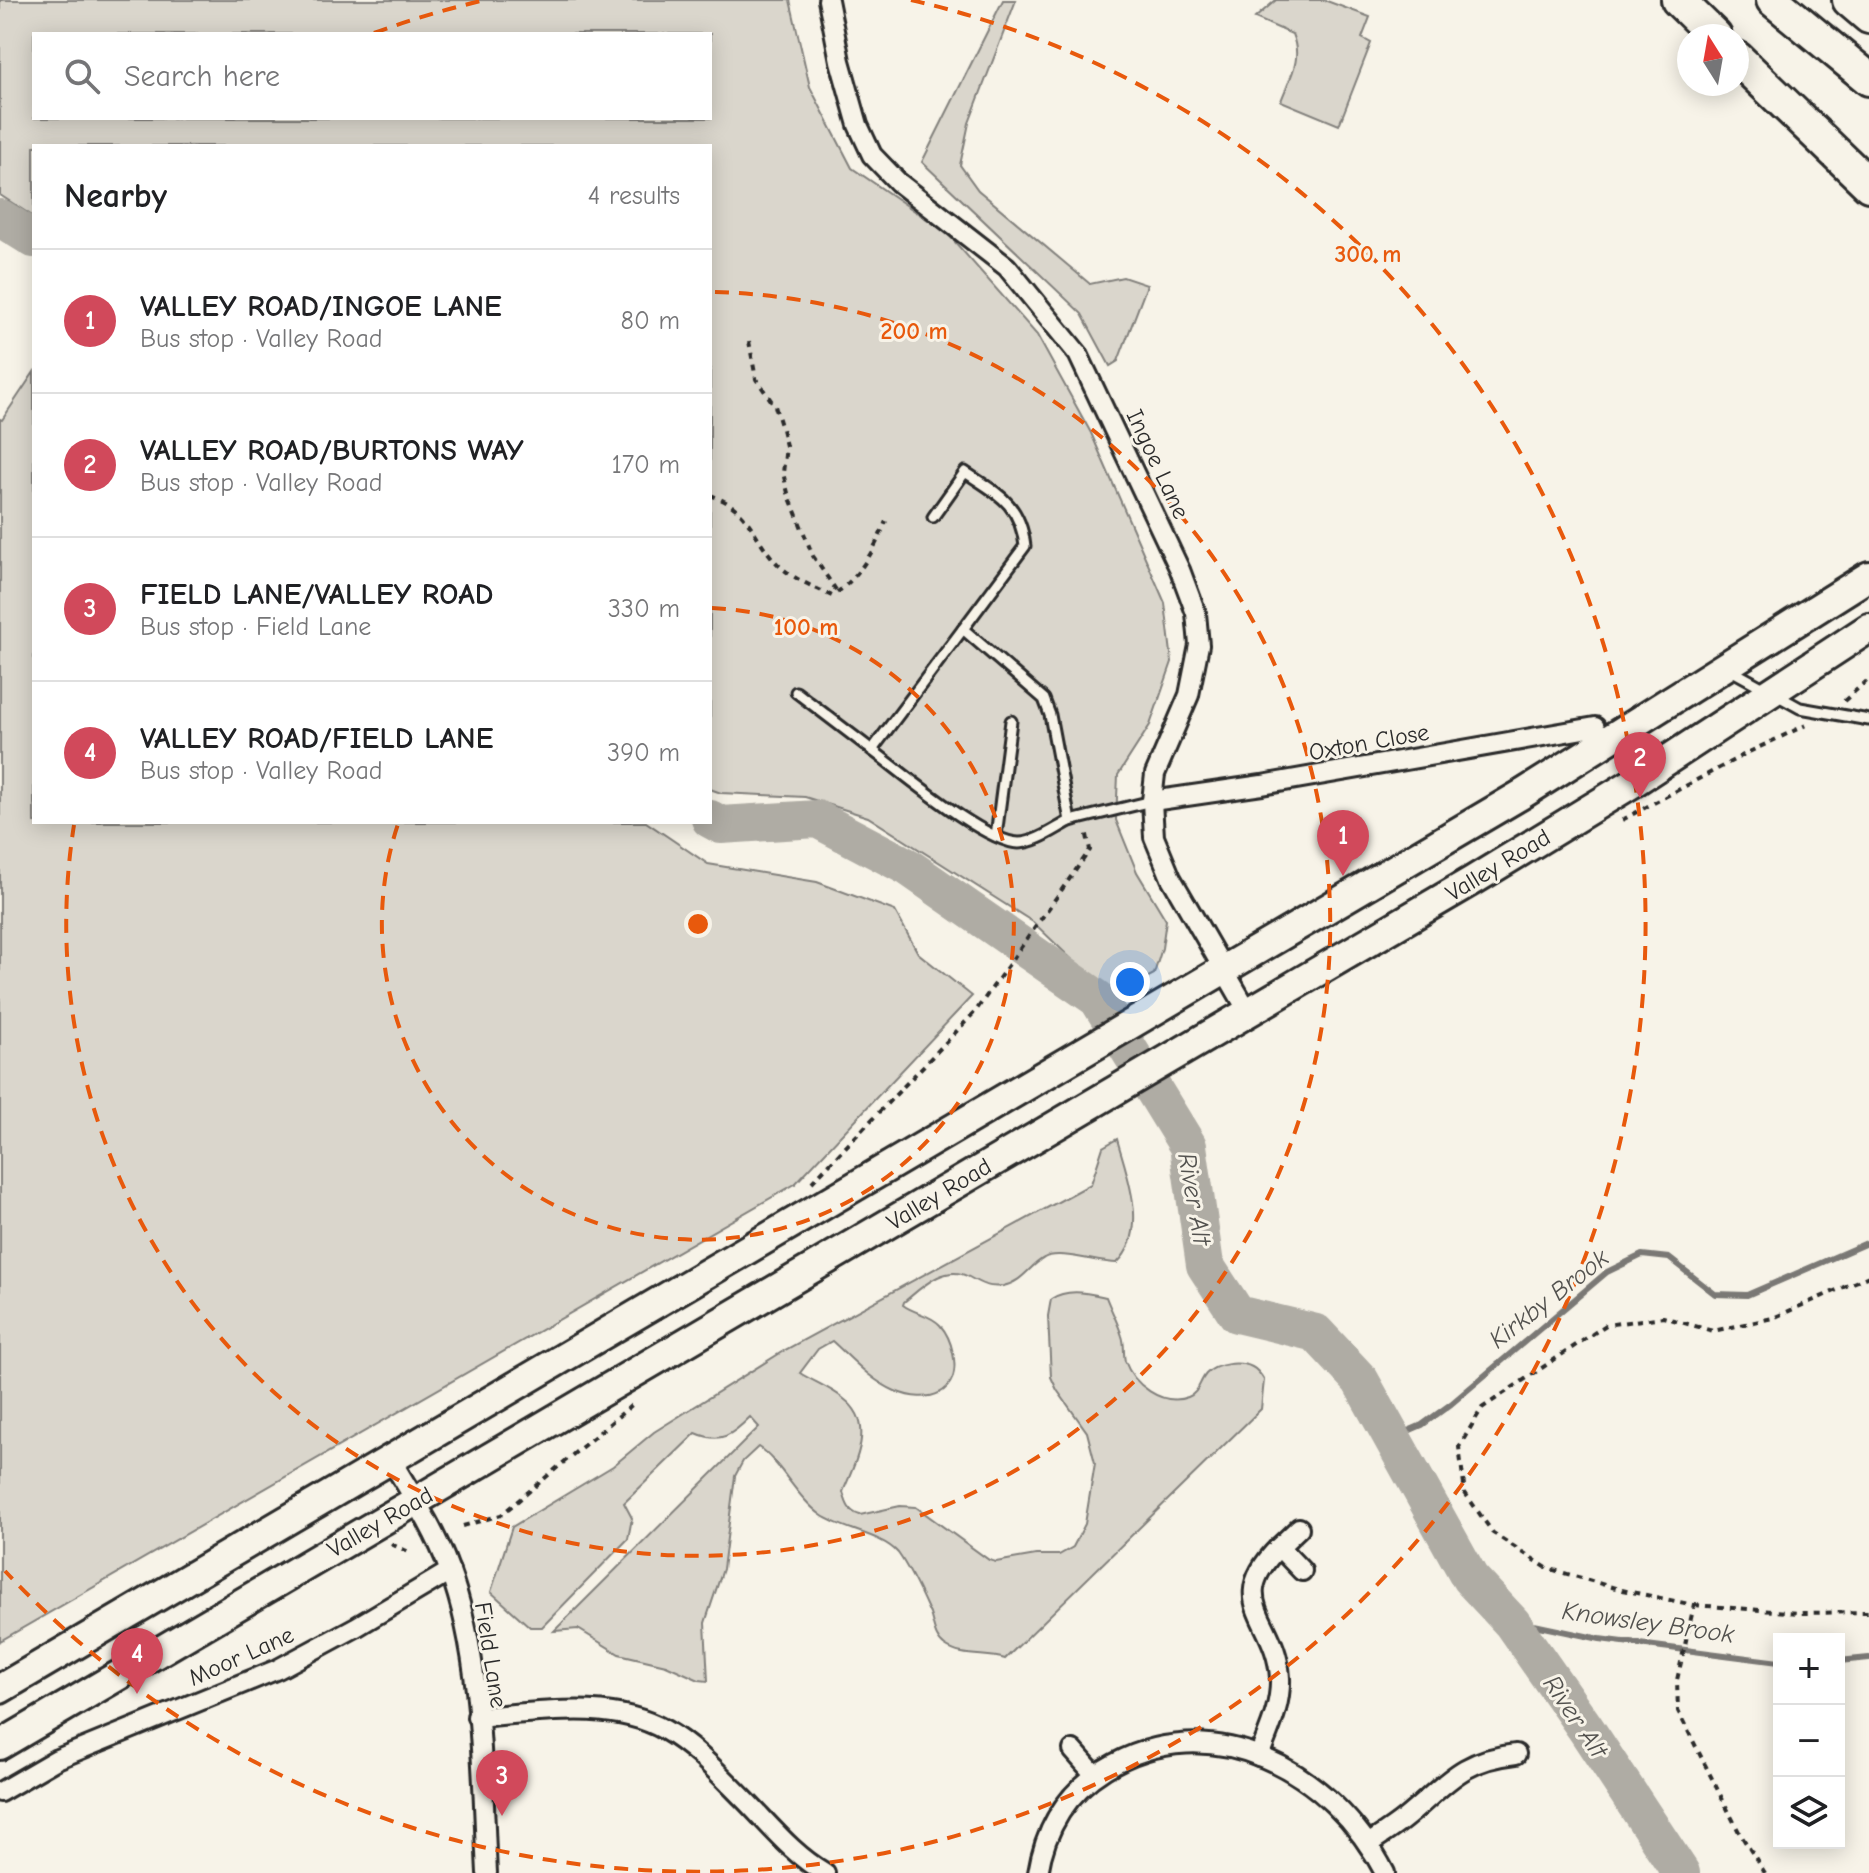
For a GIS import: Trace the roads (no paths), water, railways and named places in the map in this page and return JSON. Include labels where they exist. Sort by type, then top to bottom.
[{"type":"highway","points":[[1678,0],[1703,24]]},
{"type":"highway","points":[[1773,0],[1869,79]]},
{"type":"highway","points":[[1849,0],[1869,17]]},
{"type":"highway","points":[[1749,70],[1869,185]]},
{"type":"main road","name":"Valley Road","points":[[0,1689],[1537,785],[1869,576]]},
{"type":"main road","name":"Valley Road","points":[[0,1745],[1472,881],[1773,693],[1869,628]]},
{"type":"street","name":"Ingoe Lane","points":[[828,0],[840,61],[858,125],[872,155],[898,182],[1007,267],[1078,354],[1180,570],[1196,613],[1199,645],[1189,695],[1155,774],[1152,801],[1154,837],[1223,971],[1249,1013]]},
{"type":"street","name":"Oxton Close","points":[[1152,801],[1595,727]]},
{"type":"street","name":"Field Lane","points":[[391,1460],[437,1539],[450,1571],[467,1642],[477,1717],[487,1873]]},
{"type":"street","points":[[1259,1756],[1276,1711],[1280,1679],[1275,1651],[1259,1616],[1253,1589],[1260,1568],[1299,1528]]},
{"type":"street","points":[[1279,1547],[1302,1571]]},
{"type":"street","name":"Moor Lane","points":[[0,1792],[57,1759],[278,1669],[450,1571]]},
{"type":"street","points":[[477,1717],[601,1710],[648,1722],[693,1749],[801,1857],[825,1873]]},
{"type":"street","points":[[1038,1873],[1042,1849],[1063,1806],[1095,1775],[1117,1761],[1142,1751],[1211,1743],[1259,1756],[1310,1783],[1343,1813],[1368,1844],[1385,1873]]},
{"type":"street","points":[[1073,1750],[1095,1775]]},
{"type":"street","points":[[1368,1844],[1404,1819],[1447,1780],[1488,1757],[1516,1754]]},
{"type":"lane","points":[[872,750],[1025,546],[1016,513],[1006,499],[965,472],[933,517]]},
{"type":"lane","points":[[963,629],[1044,699],[1050,715],[1070,821]]},
{"type":"lane","points":[[1726,668],[1800,708],[1869,720]]},
{"type":"lane","points":[[796,692],[951,808],[1007,841],[1023,843],[1070,821],[1152,801]]},
{"type":"lane","points":[[996,836],[1011,721]]},
{"type":"waterway","name":"River Alt","points":[[0,218],[32,238]]},
{"type":"waterway","name":"River Alt","points":[[712,820],[721,825],[817,819],[908,867],[1098,999],[1188,1146],[1205,1265],[1237,1314],[1316,1333],[1360,1380],[1470,1578],[1512,1623],[1681,1873]]},
{"type":"waterway","name":"Kirkby Brook","points":[[1394,1437],[1422,1425],[1451,1404],[1607,1272],[1642,1255],[1669,1258],[1715,1294],[1747,1295],[1869,1242]]},
{"type":"waterway","name":"Knowsley Brook","points":[[1512,1623],[1600,1639],[1773,1661]]},
{"type":"waterway","name":"Knowsley Brook","points":[[1845,1660],[1869,1658]]},
{"type":"place","name":"VALLEY ROAD/BURTONS WAY","points":[[1640,798]]},
{"type":"place","name":"VALLEY ROAD/INGOE LANE","points":[[1343,876]]},
{"type":"place","name":"VALLEY ROAD/FIELD LANE","points":[[137,1694]]},
{"type":"place","name":"FIELD LANE/VALLEY ROAD","points":[[502,1816]]}]
